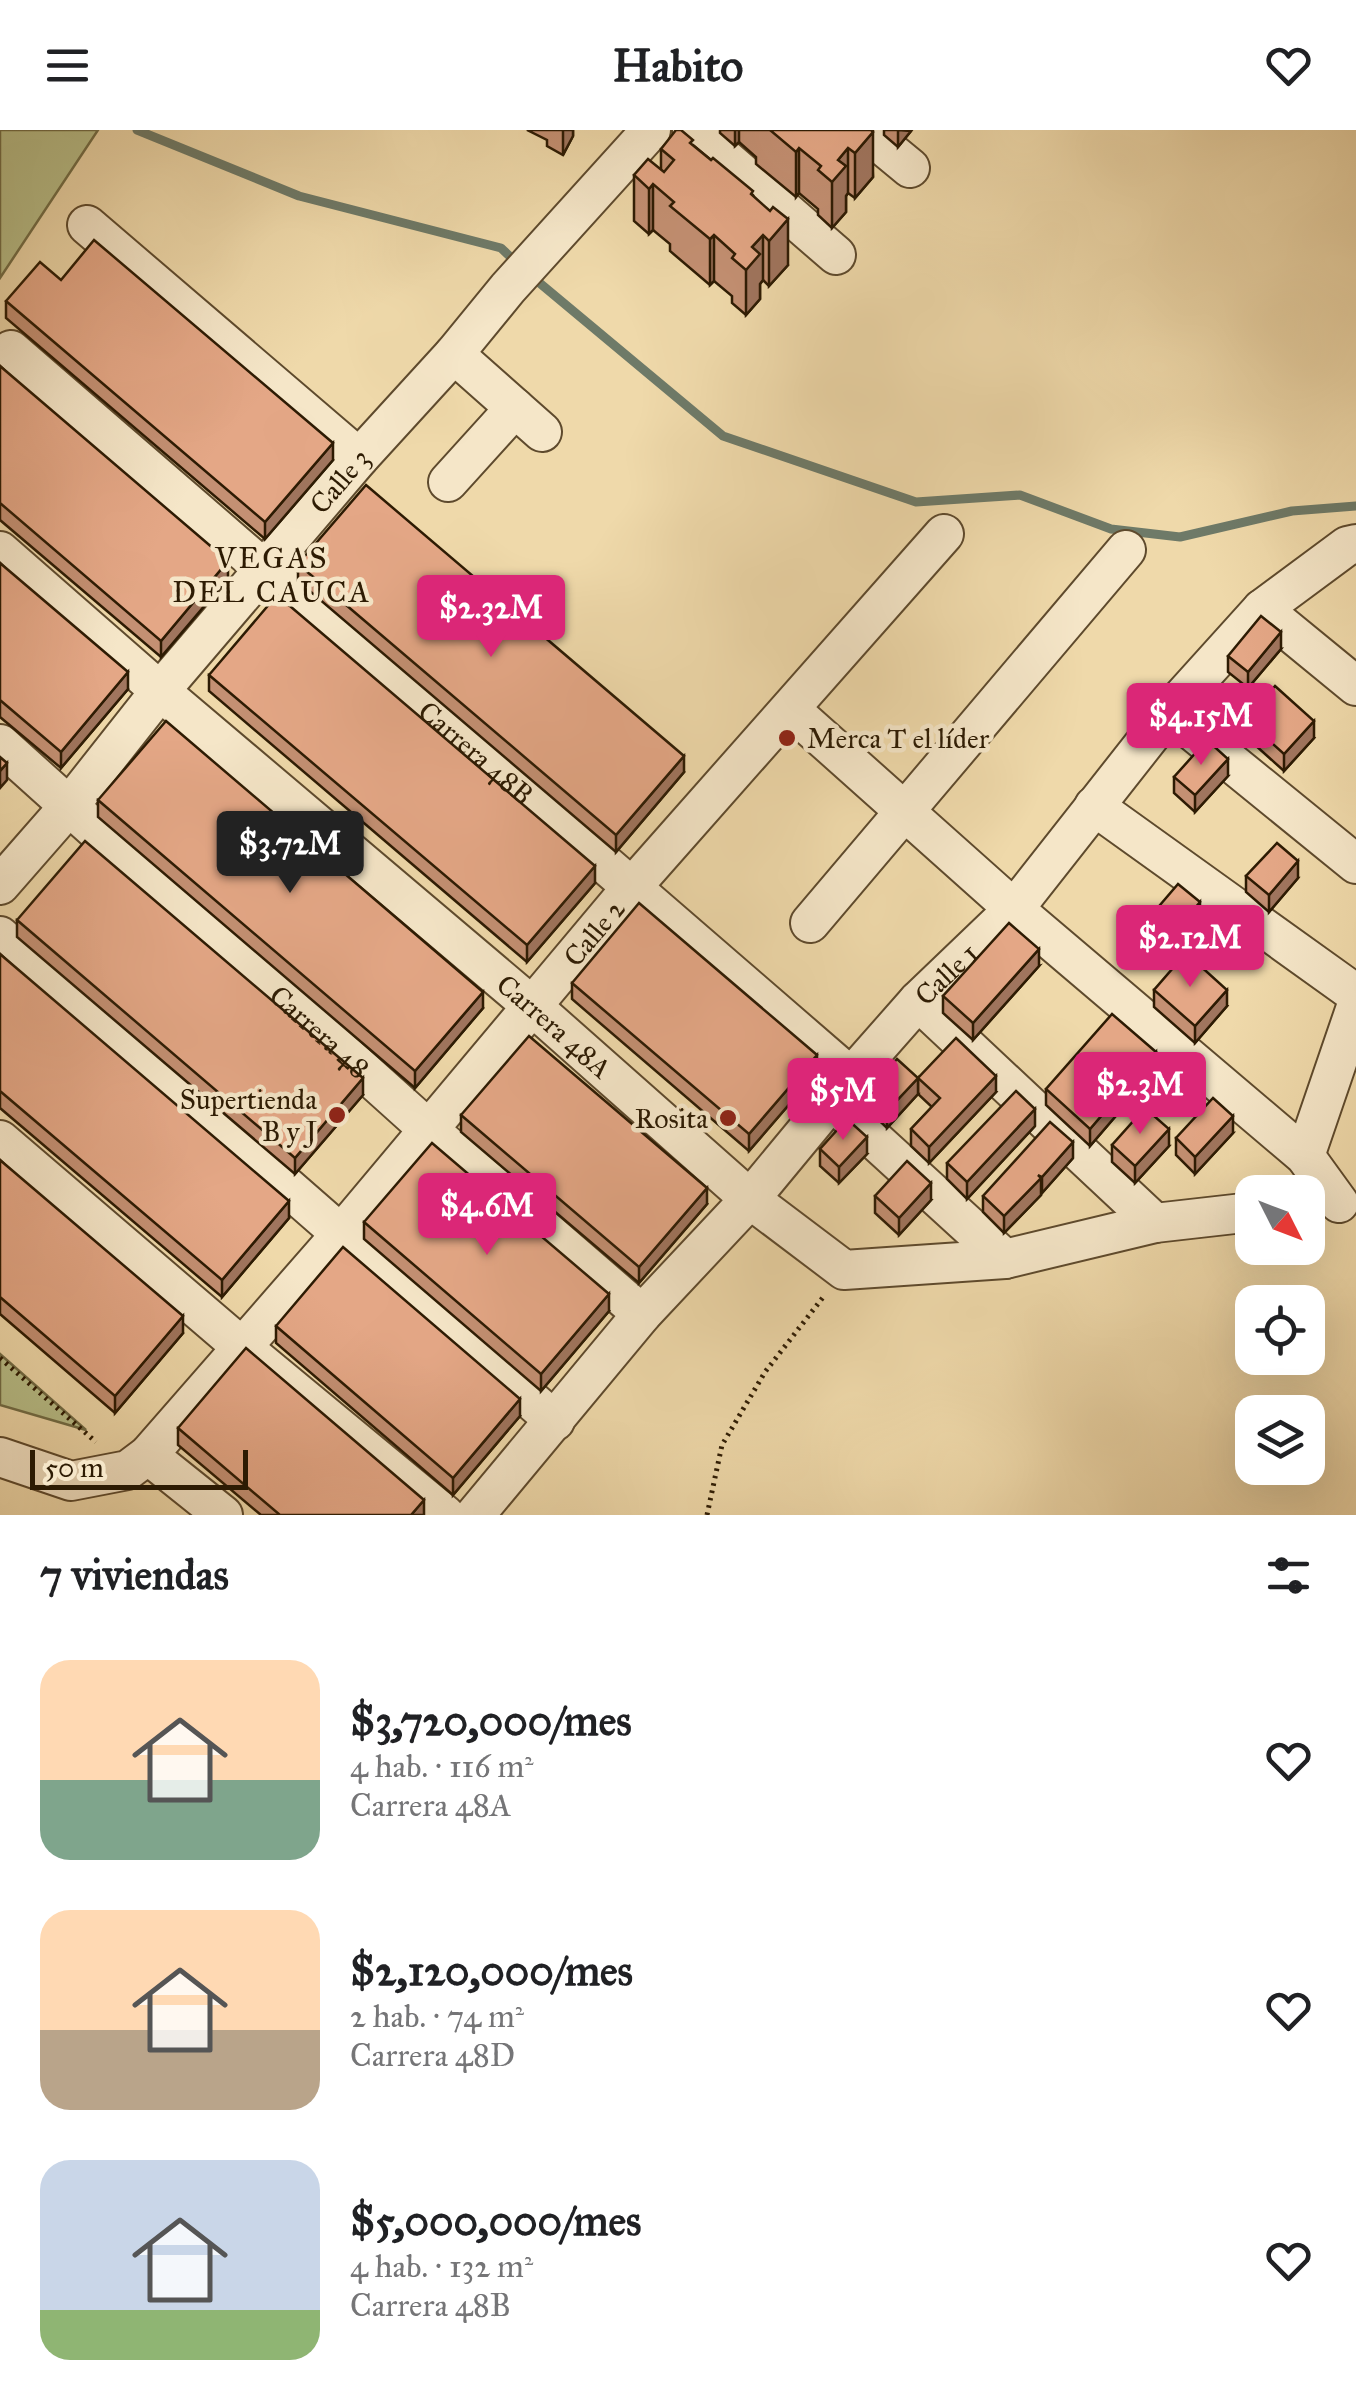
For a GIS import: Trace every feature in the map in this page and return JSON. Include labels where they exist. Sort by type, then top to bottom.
[{"type":"street","name":"Calle 3","points":[[0,885],[262,570],[650,130]]},
{"type":"street","points":[[692,130],[836,255]]},
{"type":"street","points":[[864,130],[910,168]]},
{"type":"street","points":[[86,225],[359,458]]},
{"type":"street","name":"Carrera 48B","points":[[10,350],[632,887],[842,1090],[1005,1259]]},
{"type":"street","points":[[448,482],[529,420],[454,354]]},
{"type":"street","name":"Calle 2","points":[[138,1462],[243,1348],[632,887],[944,534]]},
{"type":"street","name":"Calle 1","points":[[476,1515],[642,1314],[750,1199],[918,1002],[1014,909],[1170,712],[1262,609],[1347,546],[1356,544]]},
{"type":"street","points":[[810,924],[1126,550]]},
{"type":"street","name":"Carrera 48A","points":[[0,551],[532,1006],[750,1199],[844,1270]]},
{"type":"street","points":[[1262,609],[1356,686]]},
{"type":"street","points":[[791,710],[1014,909],[1305,1156],[1334,1204]]},
{"type":"street","points":[[1170,712],[1356,864]]},
{"type":"street","name":"Carrera 48","points":[[0,744],[428,1129],[642,1314]]},
{"type":"street","points":[[1094,806],[1356,994]]},
{"type":"street","points":[[0,936],[554,1422]]},
{"type":"street","points":[[918,1002],[1155,1223]]},
{"type":"street","points":[[1305,1156],[1356,1007]]},
{"type":"street","points":[[0,1140],[445,1515]]},
{"type":"street","points":[[844,1270],[1005,1259],[1155,1223],[1235,1214]]},
{"type":"street","points":[[0,1457],[71,1481],[138,1462],[223,1515]]},
{"type":"path","points":[[707,1515],[722,1446],[765,1372],[844,1270]]},
{"type":"path","points":[[0,1358],[138,1462]]},
{"type":"green space","points":[[0,130],[98,130],[0,278]]},
{"type":"green space","points":[[0,1354],[86,1430],[0,1405]]},
{"type":"building","points":[[676,130],[681,130],[693,140],[690,143],[753,191],[751,194],[770,211],[773,207],[788,219],[769,241],[763,235],[752,247],[760,254],[746,270],[714,235],[710,239],[670,206],[674,202],[653,184],[649,189],[634,175],[648,159],[664,172],[674,160],[661,149]]},
{"type":"building","points":[[770,130],[873,132],[855,153],[848,148],[838,160],[846,166],[832,182],[818,170],[821,166]]},
{"type":"building","points":[[94,240],[333,443],[265,522],[6,301],[40,262],[61,280]]},
{"type":"building","points":[[0,366],[228,561],[161,641],[0,503]]},
{"type":"building","points":[[366,485],[684,756],[616,835],[298,564]]},
{"type":"building","points":[[0,563],[128,672],[61,752],[0,700]]},
{"type":"building","points":[[277,595],[595,866],[527,945],[209,675]]},
{"type":"building","points":[[1261,616],[1281,632],[1248,672],[1228,656]]},
{"type":"building","points":[[1275,686],[1314,721],[1284,754],[1245,719]]},
{"type":"building","points":[[166,721],[483,992],[415,1071],[98,800]]},
{"type":"building","points":[[1207,740],[1228,759],[1195,795],[1174,777]]},
{"type":"building","points":[[85,841],[363,1078],[295,1158],[17,920]]},
{"type":"building","points":[[1277,843],[1298,861],[1269,895],[1246,876]]},
{"type":"building","points":[[1178,884],[1200,902],[1170,938],[1148,919]]},
{"type":"building","points":[[639,903],[817,1055],[749,1134],[572,983]]},
{"type":"building","points":[[1009,923],[1039,949],[973,1023],[943,996]]},
{"type":"building","points":[[1186,953],[1227,990],[1195,1026],[1154,990]]},
{"type":"building","points":[[0,954],[289,1201],[222,1280],[0,1091]]},
{"type":"building","points":[[1112,1014],[1156,1052],[1090,1129],[1046,1089]]},
{"type":"building","points":[[529,1036],[707,1188],[639,1267],[461,1115]]},
{"type":"building","points":[[956,1038],[996,1076],[929,1147],[911,1129],[940,1098],[918,1078]]},
{"type":"building","points":[[897,1059],[918,1078],[887,1111],[867,1093]]},
{"type":"building","points":[[1016,1091],[1035,1109],[967,1182],[947,1163]]},
{"type":"building","points":[[1213,1098],[1233,1116],[1195,1157],[1176,1138]]},
{"type":"building","points":[[1145,1108],[1169,1129],[1135,1166],[1112,1145]]},
{"type":"building","points":[[847,1119],[867,1137],[839,1167],[820,1149]]},
{"type":"building","points":[[1050,1122],[1073,1142],[1042,1177],[1038,1175],[1041,1178],[1004,1216],[983,1196]]},
{"type":"building","points":[[432,1143],[609,1294],[541,1374],[364,1222]]},
{"type":"building","points":[[0,1160],[183,1316],[115,1396],[0,1297]]},
{"type":"building","points":[[907,1161],[931,1183],[899,1218],[875,1196]]},
{"type":"building","points":[[343,1247],[520,1399],[453,1478],[276,1326]]},
{"type":"building","points":[[246,1348],[424,1500],[411,1515],[280,1515],[178,1428]]},
{"type":"waterway","points":[[137,130],[299,196],[501,248],[518,264]]},
{"type":"waterway","points":[[530,275],[723,436],[916,502],[1020,495],[1111,529],[1180,537],[1292,511],[1356,506]]},
{"type":"place","name":"Merca T el líder","points":[[787,738]]},
{"type":"place","name":"Supertienda B y J","points":[[337,1115]]},
{"type":"place","name":"Rosita","points":[[728,1118]]},
{"type":"district","name":"VEGAS DEL CAUCA","points":[[272,575]]}]
